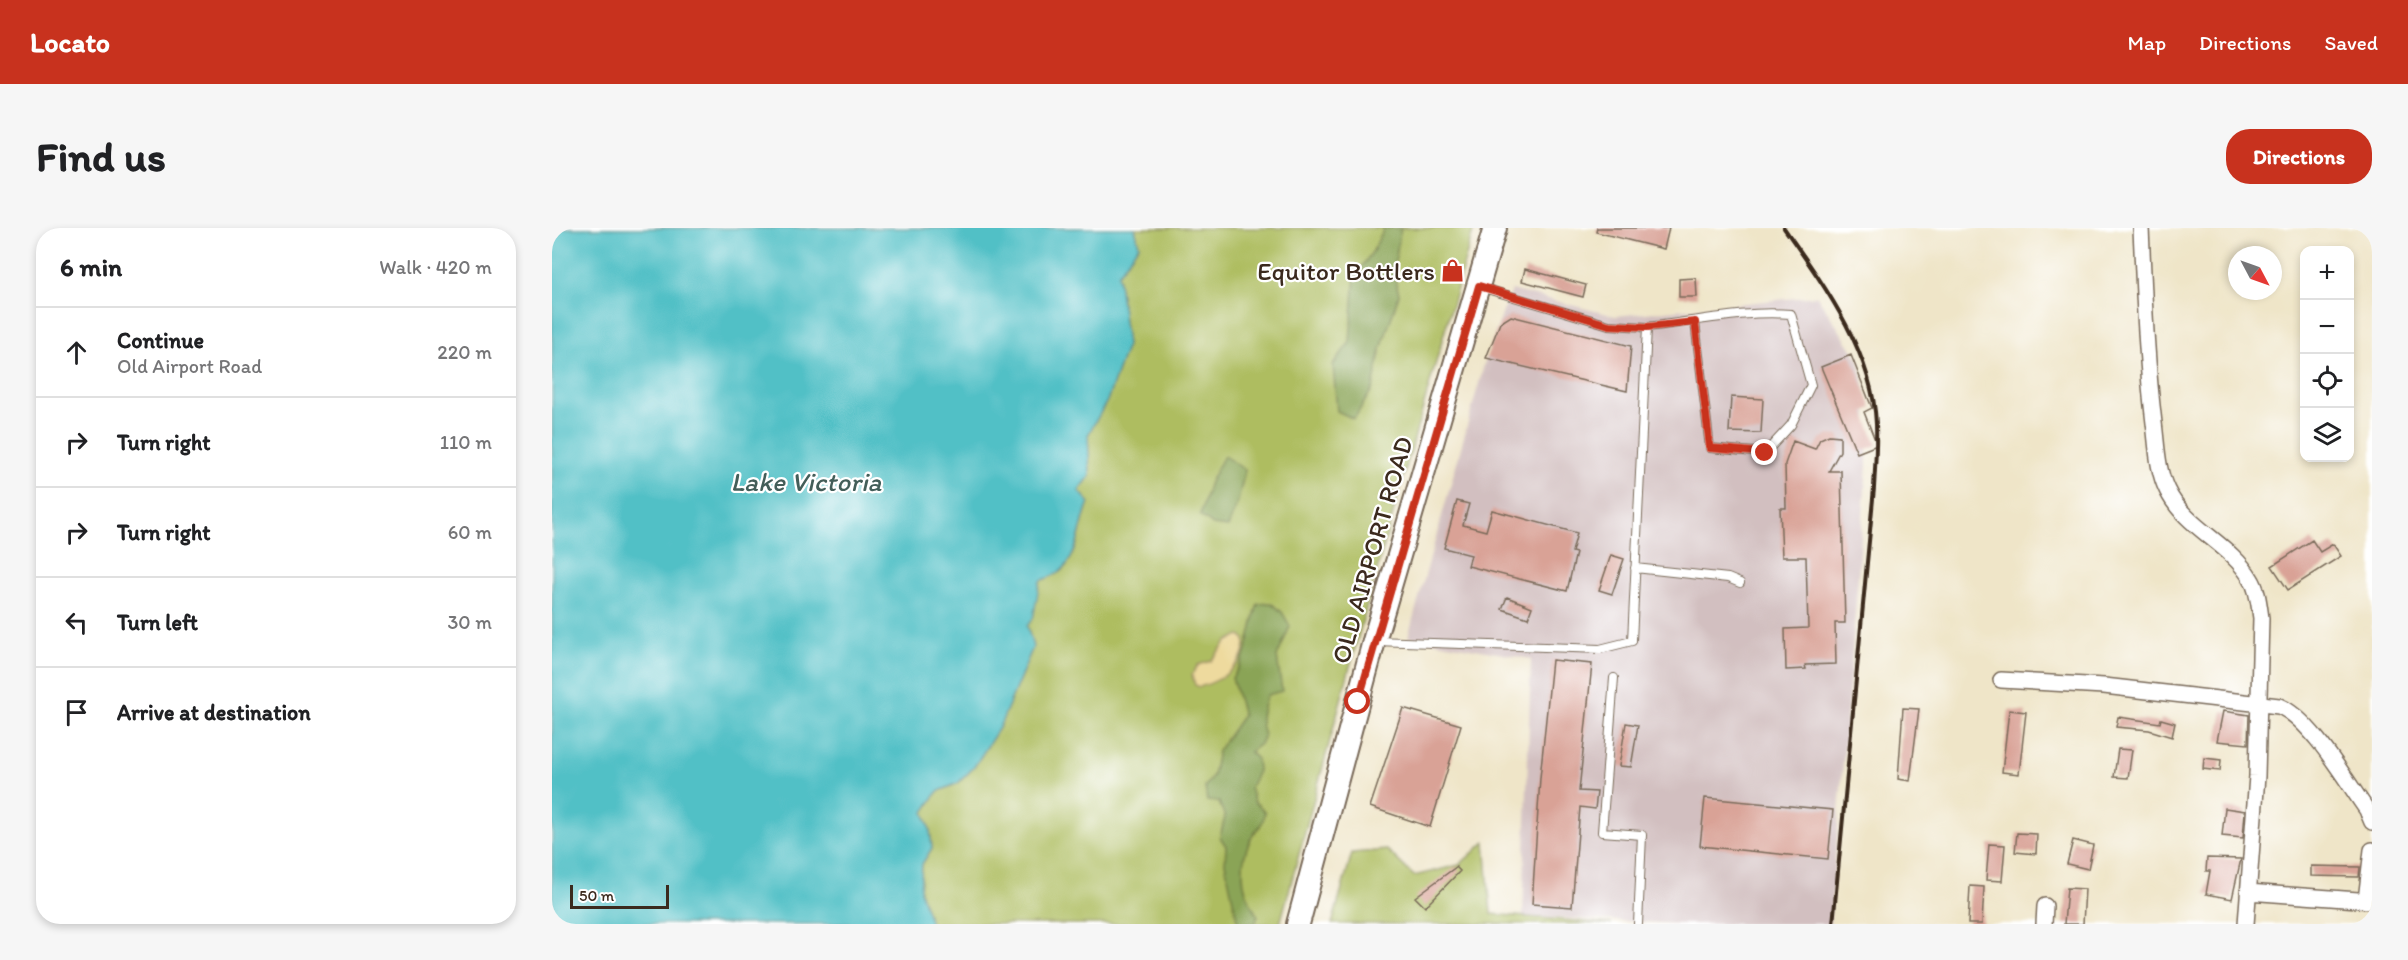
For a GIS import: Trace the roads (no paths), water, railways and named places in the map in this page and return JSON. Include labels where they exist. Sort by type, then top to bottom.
[{"type":"main road","name":"OLD AIRPORT ROAD","points":[[1298,924],[1374,641],[1495,228]]},
{"type":"street","points":[[2141,228],[2147,360],[2159,464],[2166,488],[2176,506],[2240,564],[2252,580],[2261,618],[2257,776],[2246,924]]},
{"type":"street","points":[[2001,680],[2104,686],[2259,706],[2278,706],[2294,714],[2322,748],[2367,810],[2372,822]]},
{"type":"street","points":[[2248,892],[2369,901],[2372,850]]},
{"type":"street","points":[[2044,924],[2045,906]]},
{"type":"lane","points":[[1479,286],[1609,325],[1647,327],[1772,312],[1791,314],[1811,384],[1791,425],[1765,453],[1710,448],[1695,322]]},
{"type":"lane","points":[[1374,641],[1600,649],[1632,640],[1647,327]]},
{"type":"lane","points":[[1635,568],[1728,578],[1740,583]]},
{"type":"lane","points":[[1614,678],[1602,832],[1642,835],[1638,924]]},
{"type":"water","name":"Lake Victoria","points":[[552,228],[1135,228],[1139,245],[1118,274],[1127,345],[1107,401],[1088,435],[1090,476],[1079,491],[1089,502],[1076,547],[1062,570],[1040,581],[1033,619],[1027,626],[1033,647],[999,728],[974,767],[958,783],[937,792],[924,812],[930,830],[932,848],[922,864],[920,891],[931,924],[552,924]]},
{"type":"railway","points":[[1784,228],[1830,296],[1856,345],[1873,397],[1876,424],[1874,488],[1833,924]]},
{"type":"place","name":"Equitor Bottlers","points":[[1453,271]]}]
